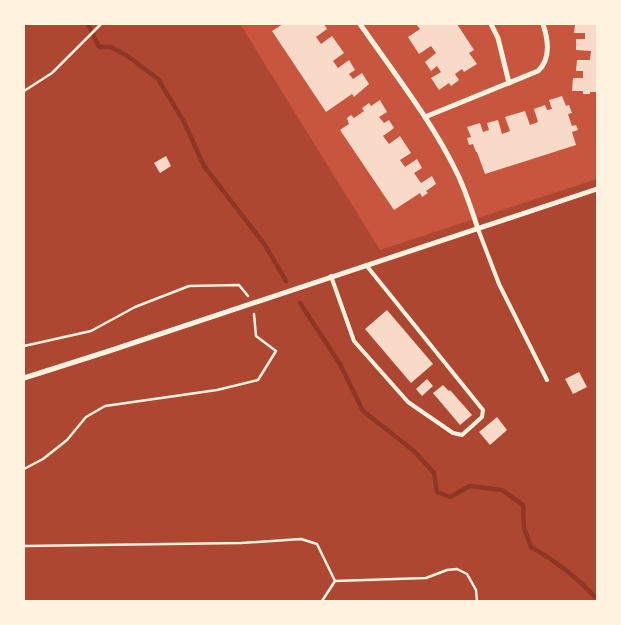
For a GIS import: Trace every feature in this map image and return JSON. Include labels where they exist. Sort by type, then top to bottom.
[{"type":"street","points":[[360,24],[425,117],[458,176],[478,229]]},
{"type":"street","points":[[491,24],[498,38],[509,83]]},
{"type":"street","points":[[425,117],[538,71],[544,66],[547,54],[543,24]]},
{"type":"street","points":[[24,378],[597,189]]},
{"type":"lane","points":[[478,229],[499,284],[547,380]]},
{"type":"lane","points":[[331,276],[354,341],[408,402],[453,433],[462,435],[482,417],[483,410],[366,265]]},
{"type":"path","points":[[24,91],[52,73],[100,24]]},
{"type":"path","points":[[24,346],[91,331],[134,307],[189,286],[239,285],[253,302],[256,336],[276,351],[258,380],[217,390],[104,406],[86,417],[67,440],[43,459],[24,469]]},
{"type":"path","points":[[24,546],[241,543],[301,539],[317,544],[335,581]]},
{"type":"path","points":[[335,581],[426,578],[447,570],[458,569],[467,574],[476,590],[477,601]]},
{"type":"path","points":[[322,601],[335,581]]},
{"type":"shaded area","points":[[24,24],[240,24],[380,250],[597,179],[597,601],[24,601]]},
{"type":"building","points":[[283,24],[324,24],[327,29],[316,37],[321,44],[332,36],[344,53],[333,61],[338,68],[349,60],[355,70],[349,74],[353,79],[362,73],[369,84],[354,97],[352,94],[326,112],[272,31]]},
{"type":"building","points":[[416,24],[457,24],[474,50],[469,53],[477,64],[464,72],[462,69],[455,74],[459,80],[451,86],[449,83],[439,90],[431,78],[441,72],[437,66],[431,71],[425,62],[436,53],[431,46],[419,54],[408,37],[420,29]]},
{"type":"building","points":[[575,24],[597,24],[597,92],[590,92],[590,94],[583,94],[583,91],[572,91],[573,78],[583,78],[583,71],[576,71],[577,60],[590,60],[591,51],[576,50],[576,39],[585,39],[585,33],[574,33]]},
{"type":"building","points":[[562,96],[566,106],[569,105],[572,113],[568,114],[572,126],[576,125],[578,130],[572,132],[576,145],[485,174],[473,144],[469,145],[467,138],[471,137],[467,127],[480,123],[483,132],[489,130],[487,123],[498,120],[502,134],[510,131],[505,117],[525,111],[530,125],[538,122],[534,109],[545,105],[547,110],[552,109],[549,100]]},
{"type":"building","points":[[380,100],[387,112],[379,117],[384,123],[389,120],[394,128],[383,136],[389,144],[400,136],[411,153],[400,160],[405,167],[417,159],[422,168],[414,173],[421,183],[432,176],[436,184],[426,191],[428,193],[422,197],[420,193],[394,210],[340,130],[349,124],[347,118],[351,115],[354,118],[364,111],[362,108],[369,103],[371,106]]},
{"type":"building","points":[[166,156],[171,166],[160,173],[154,163]]},
{"type":"building","points":[[387,310],[433,364],[411,383],[365,329]]},
{"type":"building","points":[[579,372],[587,387],[573,394],[565,379]]},
{"type":"building","points":[[427,379],[433,386],[422,396],[416,389]]},
{"type":"building","points":[[443,385],[450,390],[472,415],[460,425],[433,393]]},
{"type":"building","points":[[497,417],[507,430],[490,445],[479,432]]},
{"type":"waterway","points":[[88,24],[99,47],[111,47],[129,57],[158,79],[184,122],[204,166],[265,245],[286,281]]},
{"type":"waterway","points":[[300,303],[340,364],[363,411],[414,451],[434,473],[437,492],[450,497],[470,486],[502,490],[523,505],[524,528],[531,547],[566,570],[597,599]]}]
